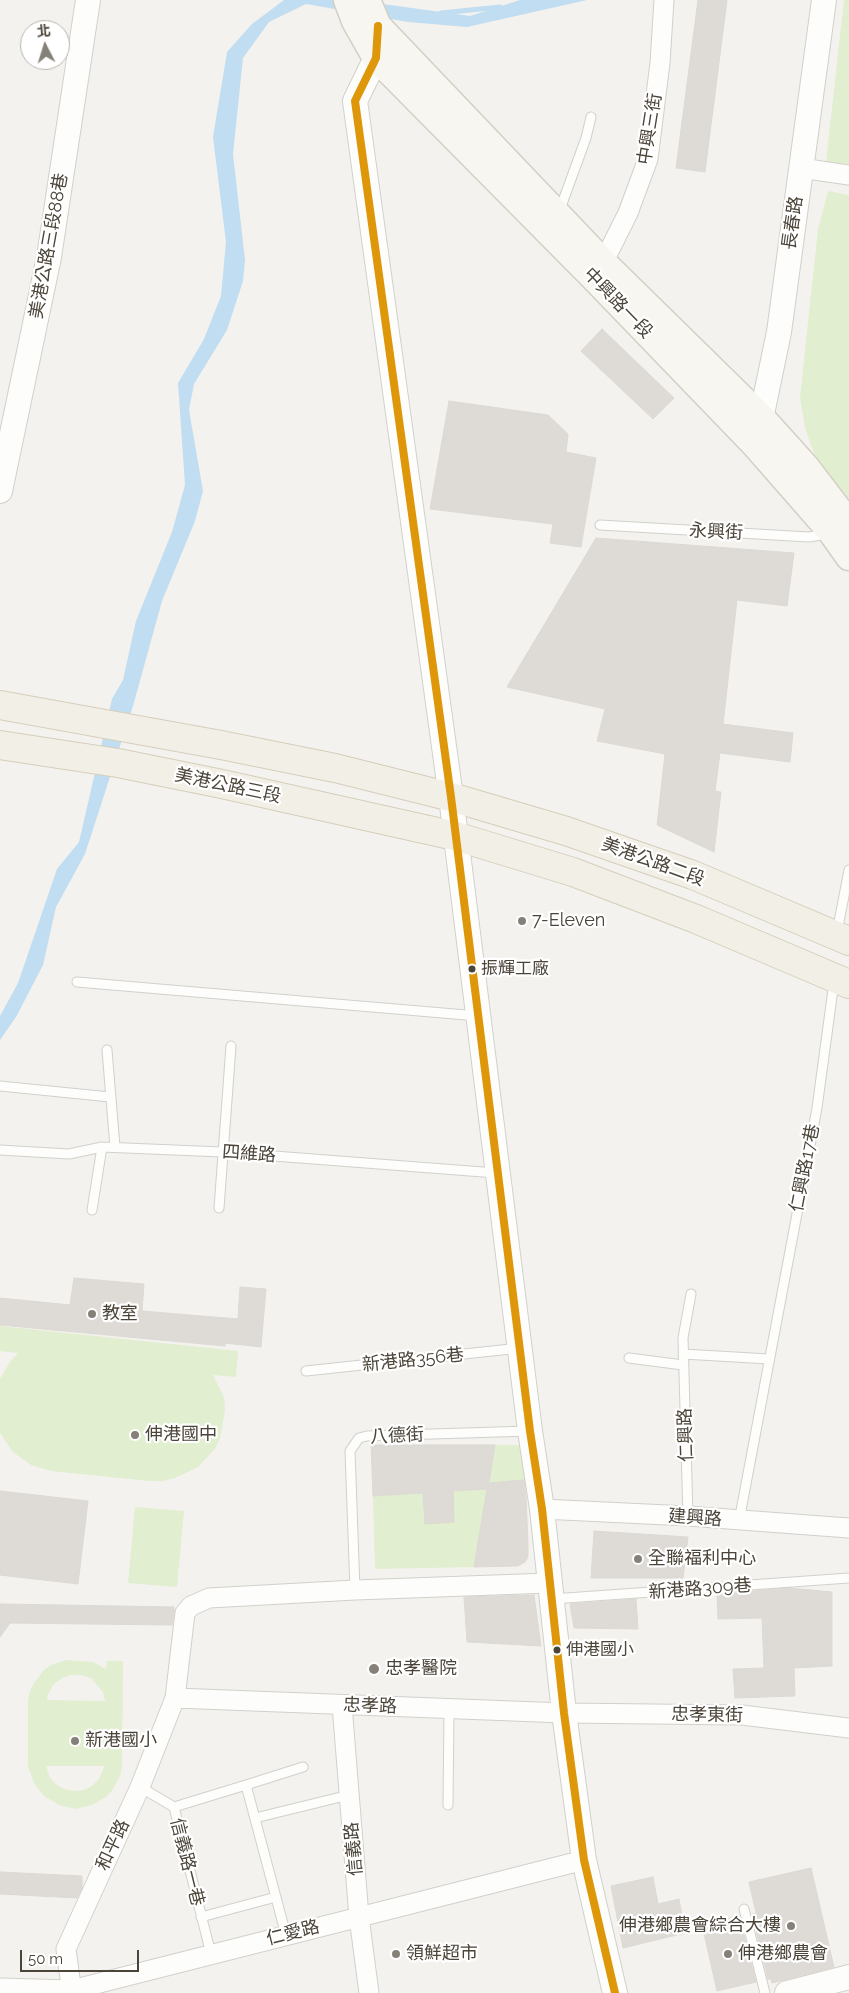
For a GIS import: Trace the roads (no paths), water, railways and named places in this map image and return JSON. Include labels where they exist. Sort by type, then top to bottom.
[{"type":"main road","name":"中興路一段","points":[[364,12],[376,58],[599,270],[760,417],[806,467],[840,528],[849,557]]},
{"type":"main road","name":"中興路一段","points":[[364,12],[558,214],[599,270],[755,445],[840,528]]},
{"type":"main road","points":[[0,705],[221,744],[335,768],[451,797]]},
{"type":"main road","name":"美港公路三段","points":[[0,744],[108,761],[336,808],[455,836]]},
{"type":"main road","name":"美港公路二段","points":[[451,797],[566,831],[693,875],[843,938]]},
{"type":"main road","points":[[455,836],[582,876],[696,918],[842,980]]},
{"type":"street","name":"美港公路三段88巷","points":[[0,491],[49,257],[88,0]]},
{"type":"street","name":"中興三街","points":[[599,270],[628,213],[648,159],[660,63],[664,0]]},
{"type":"street","name":"長春路","points":[[755,445],[779,332],[824,0]]},
{"type":"street","points":[[376,58],[355,101],[451,797],[530,1431],[542,1509],[564,1713],[584,1860],[615,1993]]},
{"type":"street","points":[[801,168],[849,175]]},
{"type":"street","name":"建興路","points":[[542,1509],[688,1516],[849,1528]]},
{"type":"street","points":[[355,1590],[551,1591]]},
{"type":"street","name":"和平路","points":[[72,1991],[66,1949],[140,1787],[175,1698],[185,1613],[191,1606],[209,1598],[355,1590]]},
{"type":"street","name":"忠孝路","points":[[175,1698],[564,1713]]},
{"type":"street","name":"信義路","points":[[342,1705],[359,1917],[369,1993]]},
{"type":"street","name":"忠孝東街","points":[[564,1713],[742,1715],[849,1728]]},
{"type":"street","name":"仁愛路","points":[[0,1988],[72,1991],[584,1860]]},
{"type":"street","points":[[791,1993],[849,1977]]},
{"type":"lane","points":[[558,214],[586,138],[591,116]]},
{"type":"lane","name":"永興街","points":[[600,525],[809,537],[840,528]]},
{"type":"lane","points":[[843,938],[849,870]]},
{"type":"lane","name":"仁興路17巷","points":[[739,1521],[842,980]]},
{"type":"lane","points":[[77,982],[478,1016]]},
{"type":"lane","points":[[219,1208],[231,1046]]},
{"type":"lane","points":[[107,1050],[115,1147]]},
{"type":"lane","points":[[0,1086],[110,1097]]},
{"type":"lane","points":[[92,1210],[102,1147]]},
{"type":"lane","name":"四維路","points":[[0,1150],[69,1154],[102,1147],[115,1147],[222,1152],[499,1173]]},
{"type":"lane","name":"仁興路","points":[[688,1516],[683,1338],[691,1294]]},
{"type":"lane","name":"新港路356巷","points":[[306,1371],[520,1348]]},
{"type":"lane","points":[[683,1354],[769,1359]]},
{"type":"lane","points":[[629,1358],[683,1365]]},
{"type":"lane","name":"八德街","points":[[355,1590],[350,1452],[359,1438],[367,1436],[530,1431]]},
{"type":"lane","name":"新港路309巷","points":[[551,1591],[849,1578]]},
{"type":"lane","points":[[448,1805],[449,1709]]},
{"type":"lane","points":[[140,1787],[174,1807],[303,1768]]},
{"type":"lane","points":[[246,1785],[286,1935]]},
{"type":"lane","points":[[255,1818],[349,1794]]},
{"type":"lane","name":"信義路一巷","points":[[174,1807],[211,1954]]},
{"type":"lane","name":"信義路一巷","points":[[201,1917],[276,1897]]},
{"type":"lane","points":[[744,1909],[765,1993]]},
{"type":"water","points":[[284,0],[354,0],[470,16],[520,0],[587,0],[467,27],[408,22],[306,4],[269,22],[243,58],[233,154],[245,260],[243,281],[227,330],[194,384],[189,410],[203,491],[195,521],[162,601],[133,706],[85,854],[56,907],[43,965],[16,1017],[0,1040],[0,1016],[18,983],[57,869],[79,842],[112,699],[123,680],[136,621],[172,532],[185,485],[178,383],[204,339],[221,296],[226,242],[213,137],[227,52],[252,24]]},
{"type":"waterway","points":[[441,13],[500,7]]},
{"type":"place","name":"7-Eleven","points":[[522,921]]},
{"type":"place","name":"振輝工廠","points":[[472,969]]},
{"type":"place","name":"教室","points":[[92,1314]]},
{"type":"place","name":"伸港國中","points":[[135,1435]]},
{"type":"place","name":"全聯福利中心","points":[[638,1559]]},
{"type":"place","name":"伸港國小","points":[[557,1650]]},
{"type":"place","name":"忠孝醫院","points":[[374,1669]]},
{"type":"place","name":"新港國小","points":[[75,1741]]},
{"type":"place","name":"伸港鄉農會綜合大樓","points":[[791,1926]]},
{"type":"place","name":"領鮮超市","points":[[396,1954]]},
{"type":"place","name":"伸港鄉農會","points":[[728,1954]]}]
